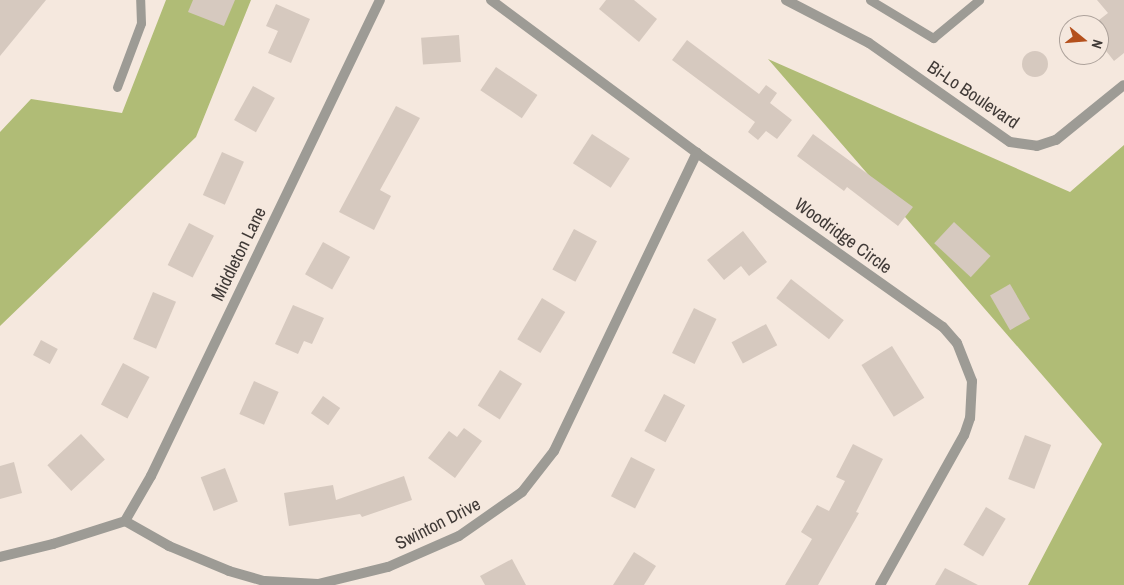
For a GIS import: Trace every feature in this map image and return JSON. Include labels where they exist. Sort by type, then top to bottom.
[{"type":"street","name":"Middleton Lane","points":[[125,521],[151,476],[380,0]]},
{"type":"street","name":"Woodridge Circle","points":[[491,0],[697,153],[943,327],[966,360],[973,399],[964,435],[880,585]]},
{"type":"street","name":"Bi-Lo Boulevard","points":[[786,0],[869,42],[1002,138],[1028,146],[1056,140],[1124,85]]},
{"type":"street","name":"Swinton Drive","points":[[125,521],[169,546],[230,571],[265,581],[298,584],[335,581],[388,567],[434,548],[481,523],[522,492],[554,452],[697,153]]},
{"type":"street","points":[[0,556],[53,544],[125,521]]},
{"type":"lane","points":[[117,87],[141,23],[140,0]]},
{"type":"lane","points":[[870,0],[933,38],[979,0]]},
{"type":"green space","points":[[166,0],[251,0],[196,137],[0,326],[0,132],[31,99],[122,113]]},
{"type":"green space","points":[[768,59],[1070,192],[1124,145],[1124,585],[1028,585],[1102,444]]},
{"type":"building","points":[[0,0],[46,0],[0,56]]},
{"type":"building","points":[[193,0],[235,0],[224,26],[188,12]]},
{"type":"building","points":[[606,0],[634,0],[657,19],[639,42],[599,9]]},
{"type":"building","points":[[1097,0],[1124,0],[1124,53],[1114,61],[1109,55],[1109,15],[1105,15],[1108,13]]},
{"type":"building","points":[[276,4],[310,19],[291,63],[268,53],[278,31],[266,26]]},
{"type":"building","points":[[459,35],[461,62],[423,65],[421,38]]},
{"type":"building","points":[[687,40],[759,94],[766,85],[777,93],[770,103],[792,120],[777,139],[766,131],[758,140],[748,132],[755,122],[672,60]]},
{"type":"building","points":[[1035,51],[1044,55],[1048,64],[1044,73],[1035,77],[1026,73],[1022,64],[1026,55]]},
{"type":"building","points":[[496,67],[537,95],[522,118],[480,90]]},
{"type":"building","points":[[253,86],[275,98],[256,132],[234,120]]},
{"type":"building","points":[[396,106],[420,118],[380,190],[391,196],[374,230],[339,212]]},
{"type":"building","points":[[592,134],[630,159],[611,188],[573,163]]},
{"type":"building","points":[[813,134],[913,207],[898,226],[847,187],[844,191],[797,156]]},
{"type":"building","points":[[222,152],[244,162],[225,205],[203,195]]},
{"type":"building","points":[[954,222],[991,256],[971,277],[934,243]]},
{"type":"building","points":[[189,223],[214,236],[193,278],[168,265]]},
{"type":"building","points":[[574,229],[597,241],[575,282],[552,270]]},
{"type":"building","points":[[743,231],[767,262],[749,276],[741,266],[724,280],[707,260]]},
{"type":"building","points":[[323,242],[350,257],[332,289],[305,274]]},
{"type":"building","points":[[791,279],[844,320],[829,339],[776,298]]},
{"type":"building","points":[[1010,284],[1030,319],[1010,330],[990,296]]},
{"type":"building","points":[[153,292],[176,302],[156,349],[133,339]]},
{"type":"building","points":[[542,298],[565,312],[540,353],[517,339]]},
{"type":"building","points":[[293,305],[324,318],[312,344],[304,341],[298,354],[275,344]]},
{"type":"building","points":[[694,308],[716,319],[695,364],[672,353]]},
{"type":"building","points":[[766,324],[777,345],[743,364],[732,342]]},
{"type":"building","points":[[41,340],[58,349],[50,364],[33,355]]},
{"type":"building","points":[[892,346],[924,398],[894,417],[861,365]]},
{"type":"building","points":[[123,363],[149,377],[127,419],[101,404]]},
{"type":"building","points":[[500,370],[522,384],[500,419],[478,406]]},
{"type":"building","points":[[254,381],[279,392],[264,425],[239,414]]},
{"type":"building","points":[[664,394],[685,405],[665,442],[644,431]]},
{"type":"building","points":[[323,396],[340,408],[328,425],[311,413]]},
{"type":"building","points":[[464,428],[482,441],[455,478],[428,458],[449,431],[457,437]]},
{"type":"building","points":[[81,434],[105,460],[71,491],[47,465]]},
{"type":"building","points":[[1025,435],[1051,445],[1034,489],[1008,479]]},
{"type":"building","points":[[853,444],[883,459],[856,512],[859,513],[818,585],[785,585],[812,539],[801,532],[817,505],[829,511],[845,481],[836,477]]},
{"type":"building","points":[[631,457],[655,469],[635,508],[611,496]]},
{"type":"building","points":[[14,462],[22,493],[0,499],[0,466]]},
{"type":"building","points":[[225,468],[238,502],[214,511],[201,477]]},
{"type":"building","points":[[404,476],[412,500],[362,517],[360,514],[289,526],[284,493],[333,485],[336,500]]},
{"type":"building","points":[[986,507],[1006,519],[983,557],[963,545]]},
{"type":"building","points":[[634,552],[656,566],[644,585],[613,585]]},
{"type":"building","points":[[512,559],[526,585],[485,585],[480,576]]},
{"type":"building","points":[[945,568],[978,585],[935,585]]}]
